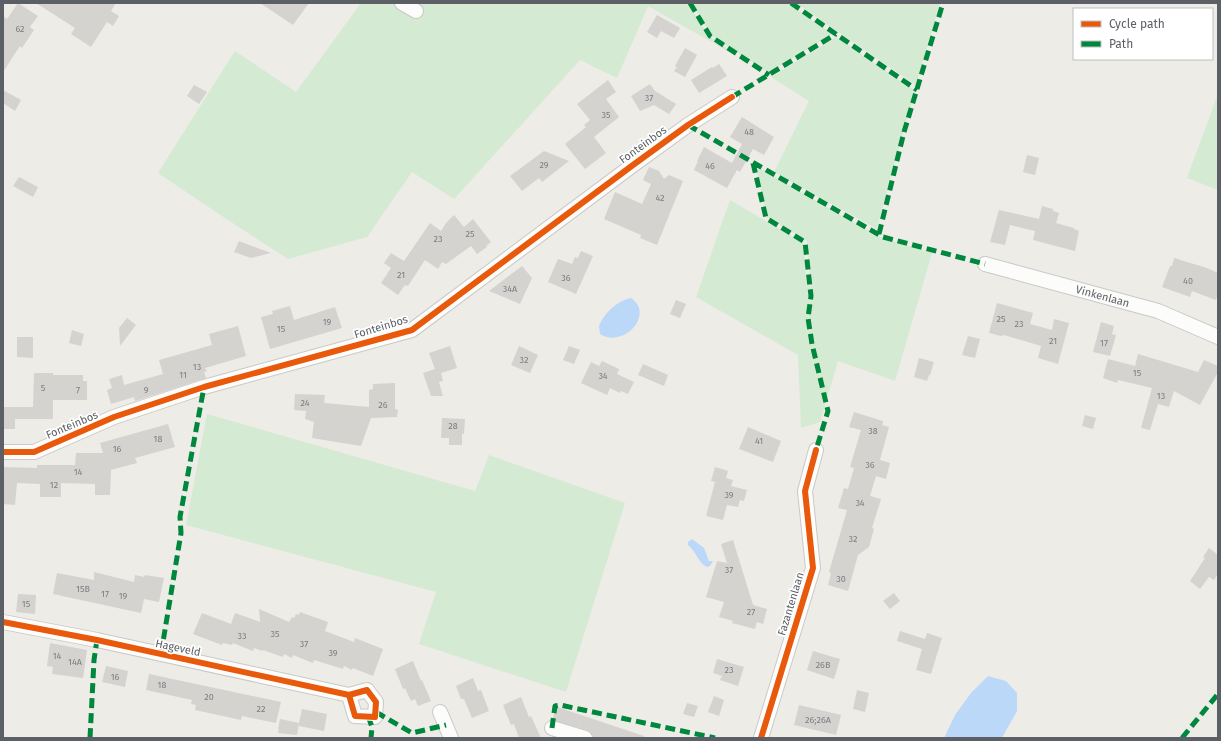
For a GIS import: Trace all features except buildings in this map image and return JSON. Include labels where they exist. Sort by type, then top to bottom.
[{"type":"street","points":[[402,3],[416,11]]},
{"type":"street","name":"Fonteinbos","points":[[3,452],[34,452],[114,417],[208,386],[412,330],[633,165],[688,125],[732,97]]},
{"type":"street","name":"Vinkenlaan","points":[[985,264],[1158,311],[1218,337]]},
{"type":"street","name":"Fazantenlaan","points":[[761,738],[813,568],[805,492],[816,450]]},
{"type":"street","name":"Hageveld","points":[[3,622],[97,640],[349,695]]},
{"type":"street","points":[[440,712],[451,738]]},
{"type":"street","points":[[552,728],[585,738]]},
{"type":"green space","points":[[361,3],[687,3],[709,36],[740,58],[648,6],[617,78],[580,60],[454,199],[412,172],[367,237],[288,259],[158,173],[235,51],[296,92]]},
{"type":"green space","points":[[692,3],[787,3],[832,34],[769,73],[711,35]]},
{"type":"green space","points":[[796,3],[940,3],[916,85]]},
{"type":"green space","points":[[836,37],[915,91],[877,229],[774,172],[809,101],[771,77]]},
{"type":"green space","points":[[1218,94],[1218,190],[1187,178]]},
{"type":"green space","points":[[756,166],[879,237],[932,253],[895,381],[838,361],[820,422],[801,428],[798,355],[696,297],[730,200],[803,243],[807,285],[811,286],[807,241],[767,217]]},
{"type":"green space","points":[[207,414],[475,491],[489,455],[625,503],[566,692],[419,644],[436,592],[186,525]]},
{"type":"water","points":[[631,298],[638,305],[640,312],[634,328],[618,337],[609,337],[600,334],[599,326],[608,312],[616,305]]},
{"type":"water","points":[[692,539],[704,548],[709,561],[713,561],[710,566],[707,567],[701,563],[688,545],[688,542]]},
{"type":"water","points":[[988,676],[1006,681],[1017,693],[1017,711],[1003,736],[1001,738],[944,738],[955,715],[971,693]]},
{"type":"marked path","points":[[690,3],[710,36],[769,75]]},
{"type":"marked path","points":[[791,3],[917,90]]},
{"type":"marked path","points":[[879,234],[904,132],[943,3]]},
{"type":"marked path","points":[[732,97],[836,34]]},
{"type":"marked path","points":[[688,125],[883,237],[985,264]]},
{"type":"marked path","points":[[753,163],[766,218],[805,242],[811,296],[808,318],[812,344],[828,411],[816,450]]},
{"type":"marked path","points":[[161,654],[181,533],[180,517],[204,387]]},
{"type":"marked path","points":[[90,738],[94,660],[97,640]]},
{"type":"marked path","points":[[1182,738],[1218,694]]},
{"type":"marked path","points":[[552,728],[555,706],[560,705],[715,738]]},
{"type":"marked path","points":[[376,712],[412,733],[446,725]]},
{"type":"marked path","points":[[368,716],[372,727],[371,738]]},
{"type":"cycle path","points":[[3,452],[34,452],[114,417],[204,387],[412,330],[633,165],[688,125],[732,97]]},
{"type":"cycle path","points":[[761,738],[813,568],[805,491],[816,450]]},
{"type":"cycle path","points":[[3,622],[97,640],[349,695],[367,690],[376,702],[375,717],[355,716],[349,695]]}]
